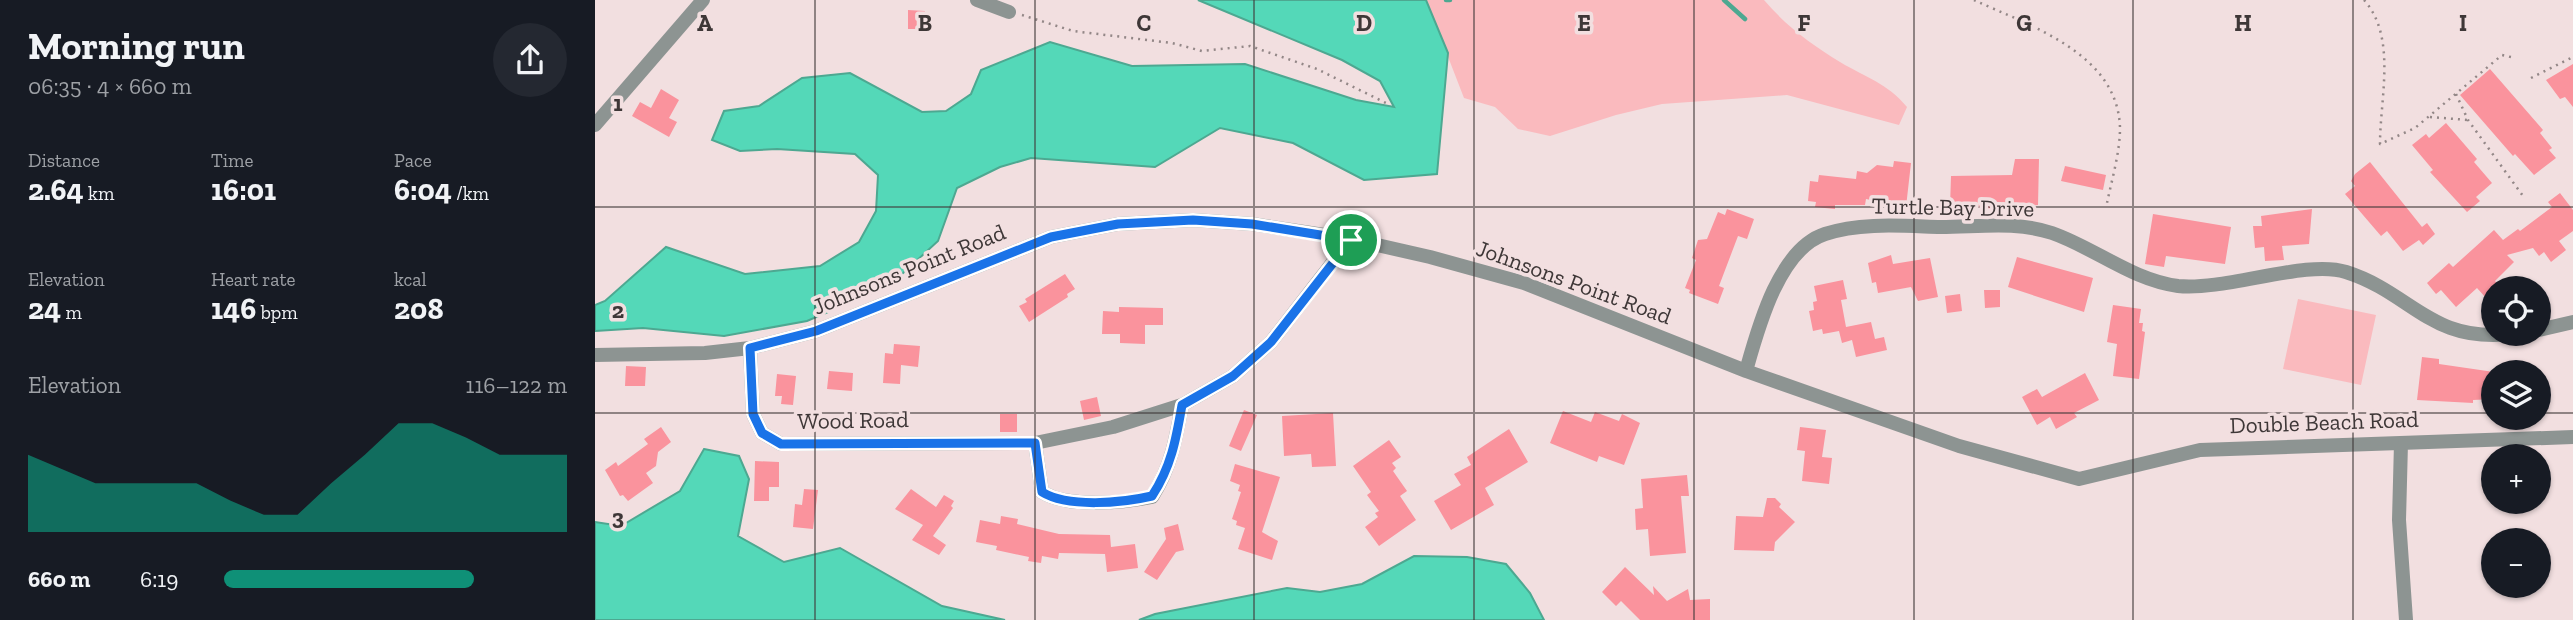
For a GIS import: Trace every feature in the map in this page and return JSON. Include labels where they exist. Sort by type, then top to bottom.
[{"type":"street","points":[[595,125],[703,0]]},
{"type":"street","points":[[977,0],[1009,12]]},
{"type":"street","name":"Johnsons Point Road","points":[[595,355],[705,353],[750,348],[816,331],[1051,237],[1118,224],[1193,220],[1252,224],[1351,240],[1430,257],[1524,283],[1746,371],[1959,446],[2079,479]]},
{"type":"street","name":"Turtle Bay Drive","points":[[1746,371],[1769,300],[1788,266],[1805,244],[1823,234],[1864,228],[2030,227],[2080,245],[2137,274],[2179,286],[2338,270],[2360,278],[2450,330],[2481,335]]},
{"type":"street","name":"Wood Road","points":[[750,348],[753,414],[762,433],[781,444],[1035,443],[1113,427],[1182,405],[1233,376],[1271,342],[1351,240]]},
{"type":"street","points":[[2551,327],[2573,322]]},
{"type":"street","points":[[1035,443],[1042,492],[1053,499],[1120,503],[1152,496],[1165,476],[1174,452],[1182,405]]},
{"type":"street","name":"Double Beach Road","points":[[2079,479],[2200,450],[2573,437]]},
{"type":"street","points":[[2401,443],[2399,520],[2406,620]]},
{"type":"path","points":[[1974,0],[2065,42],[2098,72],[2113,96],[2120,128],[2107,203]]},
{"type":"path","points":[[2364,0],[2376,13],[2384,47],[2380,144],[2401,136],[2430,117],[2502,55],[2515,58]]},
{"type":"path","points":[[1009,12],[1073,30],[1172,43],[1202,51],[1250,46],[1317,69],[1388,104]]},
{"type":"path","points":[[2531,78],[2573,57]]},
{"type":"path","points":[[2456,94],[2468,120],[2523,197]]},
{"type":"path","points":[[2430,117],[2468,120]]},
{"type":"shaded area","points":[[1198,0],[1426,0],[1448,53],[1437,174],[1364,180],[1293,143],[1220,128],[1155,167],[1031,158],[1000,167],[957,188],[938,241],[889,286],[807,321],[724,336],[643,328],[595,331],[595,305],[605,301],[666,247],[745,274],[820,266],[859,242],[876,211],[878,175],[855,154],[777,149],[740,151],[712,140],[724,111],[759,106],[802,78],[850,73],[922,112],[946,111],[971,94],[981,70],[1050,42],[1132,66],[1245,64],[1356,100],[1394,107],[1380,81],[1342,60]]},
{"type":"shaded area","points":[[1426,0],[1764,0],[1809,41],[1884,86],[1907,107],[1899,125],[1787,95],[1662,104],[1550,136],[1518,129],[1495,107],[1464,98]]},
{"type":"shaded area","points":[[2298,299],[2376,315],[2361,385],[2283,369]]},
{"type":"shaded area","points":[[704,449],[739,456],[749,479],[738,536],[784,562],[840,548],[942,606],[1005,620],[595,620],[595,522],[621,526],[680,491]]},
{"type":"shaded area","points":[[1414,556],[1467,557],[1506,564],[1530,593],[1544,620],[1139,620],[1155,614],[1287,588],[1320,592],[1362,584]]},
{"type":"building","points":[[908,10],[925,11],[924,29],[908,29]]},
{"type":"building","points":[[2573,64],[2573,107],[2565,97],[2560,99],[2546,80]]},
{"type":"building","points":[[2490,69],[2543,130],[2540,133],[2552,148],[2549,150],[2556,158],[2534,175],[2515,154],[2513,156],[2460,95]]},
{"type":"building","points":[[661,89],[679,100],[669,118],[677,122],[669,137],[632,116],[640,102],[651,108]]},
{"type":"building","points":[[2446,123],[2477,159],[2474,162],[2492,183],[2476,197],[2480,201],[2467,212],[2430,172],[2433,170],[2412,145],[2426,134],[2429,138]]},
{"type":"building","points":[[2015,159],[2039,159],[2038,205],[2011,209],[1950,207],[1951,176],[2012,175]]},
{"type":"building","points":[[1894,161],[1911,163],[1906,207],[1866,199],[1865,205],[1835,205],[1835,209],[1815,207],[1816,202],[1808,201],[1810,181],[1818,182],[1819,175],[1856,179],[1857,171],[1867,173],[1877,165],[1893,167]]},
{"type":"building","points":[[2370,162],[2422,227],[2427,223],[2435,234],[2423,245],[2419,240],[2403,251],[2387,231],[2381,236],[2345,194],[2355,186],[2351,181],[2355,174]]},
{"type":"building","points":[[2065,166],[2106,175],[2103,190],[2061,181]]},
{"type":"building","points":[[2560,193],[2573,210],[2573,231],[2559,241],[2566,250],[2551,262],[2544,252],[2539,256],[2533,248],[2507,255],[2514,262],[2500,276],[2481,276],[2481,292],[2477,288],[2456,307],[2441,290],[2436,294],[2427,283],[2449,263],[2453,267],[2494,230],[2503,240],[2518,229],[2520,231],[2552,207],[2548,202]]},
{"type":"building","points":[[1727,209],[1754,219],[1747,239],[1738,236],[1719,286],[1724,288],[1718,304],[1689,293],[1690,290],[1685,288],[1696,260],[1692,258],[1698,240],[1707,239],[1718,212],[1725,215]]},
{"type":"building","points":[[2312,209],[2309,244],[2282,246],[2284,260],[2265,261],[2264,247],[2255,248],[2253,226],[2262,226],[2261,216]]},
{"type":"building","points":[[2153,214],[2231,227],[2225,264],[2166,256],[2164,267],[2145,264]]},
{"type":"building","points":[[1891,255],[1893,264],[1930,258],[1938,297],[1918,301],[1911,287],[1878,293],[1876,282],[1872,283],[1868,263]]},
{"type":"building","points":[[2017,257],[2093,278],[2084,312],[2008,287]]},
{"type":"building","points":[[1065,274],[1075,289],[1067,294],[1068,297],[1029,322],[1019,306],[1027,302],[1025,299]]},
{"type":"building","points":[[1843,280],[1847,299],[1841,300],[1846,327],[1871,322],[1875,339],[1884,337],[1887,350],[1856,357],[1852,340],[1842,343],[1839,331],[1823,334],[1822,329],[1813,331],[1809,311],[1814,310],[1813,302],[1817,301],[1814,286]]},
{"type":"building","points":[[1984,290],[2000,290],[2000,307],[1985,308]]},
{"type":"building","points":[[1960,294],[1962,311],[1947,313],[1945,296]]},
{"type":"building","points":[[2113,305],[2141,309],[2139,323],[2143,323],[2142,331],[2145,332],[2139,379],[2113,376],[2117,344],[2107,342]]},
{"type":"building","points":[[1119,307],[1163,308],[1163,325],[1145,325],[1145,344],[1120,343],[1120,334],[1102,334],[1103,311],[1119,312]]},
{"type":"building","points":[[894,344],[920,346],[918,367],[901,365],[900,384],[883,383],[885,353],[893,354]]},
{"type":"building","points":[[2422,357],[2439,359],[2439,364],[2481,370],[2481,400],[2473,400],[2473,403],[2417,400]]},
{"type":"building","points":[[626,366],[646,367],[645,386],[625,386]]},
{"type":"building","points":[[829,371],[853,373],[852,391],[827,389]]},
{"type":"building","points":[[2085,373],[2099,400],[2074,413],[2077,417],[2056,429],[2050,417],[2037,425],[2022,397],[2037,389],[2042,397]]},
{"type":"building","points":[[777,374],[796,376],[793,405],[781,404],[782,396],[775,396]]},
{"type":"building","points":[[1097,397],[1101,416],[1084,420],[1080,401]]},
{"type":"building","points":[[1244,410],[1257,415],[1241,451],[1229,446]]},
{"type":"building","points":[[1563,411],[1591,422],[1595,412],[1619,421],[1622,414],[1640,423],[1624,465],[1599,456],[1597,462],[1550,443]]},
{"type":"building","points":[[1333,413],[1336,466],[1312,467],[1311,454],[1284,456],[1282,416]]},
{"type":"building","points":[[1000,414],[1017,414],[1017,432],[1000,432]]},
{"type":"building","points":[[661,427],[671,442],[658,452],[656,466],[646,473],[653,483],[628,501],[623,495],[620,496],[605,470],[616,462],[618,466],[648,444],[644,439]]},
{"type":"building","points":[[1800,427],[1826,430],[1822,457],[1832,458],[1829,484],[1802,481],[1805,451],[1797,450]]},
{"type":"building","points":[[1509,429],[1528,462],[1485,488],[1494,505],[1451,530],[1434,501],[1461,485],[1454,474],[1471,465],[1467,457]]},
{"type":"building","points":[[1389,440],[1401,457],[1392,463],[1396,468],[1393,471],[1407,491],[1400,496],[1416,520],[1379,546],[1365,527],[1378,517],[1375,513],[1379,511],[1367,495],[1371,492],[1353,466]]},
{"type":"building","points":[[755,461],[779,462],[779,487],[769,487],[769,501],[754,501]]},
{"type":"building","points":[[1235,464],[1280,477],[1262,532],[1278,541],[1272,560],[1238,549],[1245,528],[1236,525],[1237,521],[1232,519],[1241,492],[1238,491],[1240,485],[1230,481]]},
{"type":"building","points":[[1687,475],[1689,496],[1681,496],[1686,553],[1650,556],[1648,529],[1636,530],[1635,509],[1643,508],[1641,479]]},
{"type":"building","points":[[804,489],[818,490],[813,529],[793,527],[795,504],[802,505]]},
{"type":"building","points":[[911,489],[936,507],[944,495],[954,501],[951,506],[953,508],[933,536],[946,545],[939,555],[912,540],[923,525],[895,509]]},
{"type":"building","points":[[1767,498],[1775,498],[1781,504],[1779,507],[1795,522],[1775,542],[1774,551],[1734,550],[1736,516],[1763,517]]},
{"type":"building","points":[[1001,516],[1018,519],[1017,524],[1059,534],[1110,535],[1111,547],[1135,544],[1138,568],[1107,572],[1105,554],[1059,553],[1058,559],[1042,556],[1041,563],[1028,561],[1029,557],[996,550],[997,546],[976,542],[980,520],[1000,524]]},
{"type":"building","points":[[1178,524],[1184,550],[1176,552],[1157,580],[1144,572],[1166,539],[1164,528]]},
{"type":"building","points":[[1625,567],[1654,595],[1653,586],[1667,601],[1688,589],[1690,600],[1710,599],[1710,620],[1640,620],[1621,601],[1616,606],[1602,592]]},
{"type":"waterway","points":[[1724,0],[1745,19]]},
{"type":"route","points":[[1193,220],[1252,224],[1351,240],[1271,342],[1233,376],[1182,405],[1174,452],[1165,476],[1152,496],[1120,503],[1053,499],[1042,492],[1035,443],[958,445],[901,441],[781,444],[762,433],[753,414],[750,348],[816,331],[1051,237],[1118,224],[1193,220]]}]
